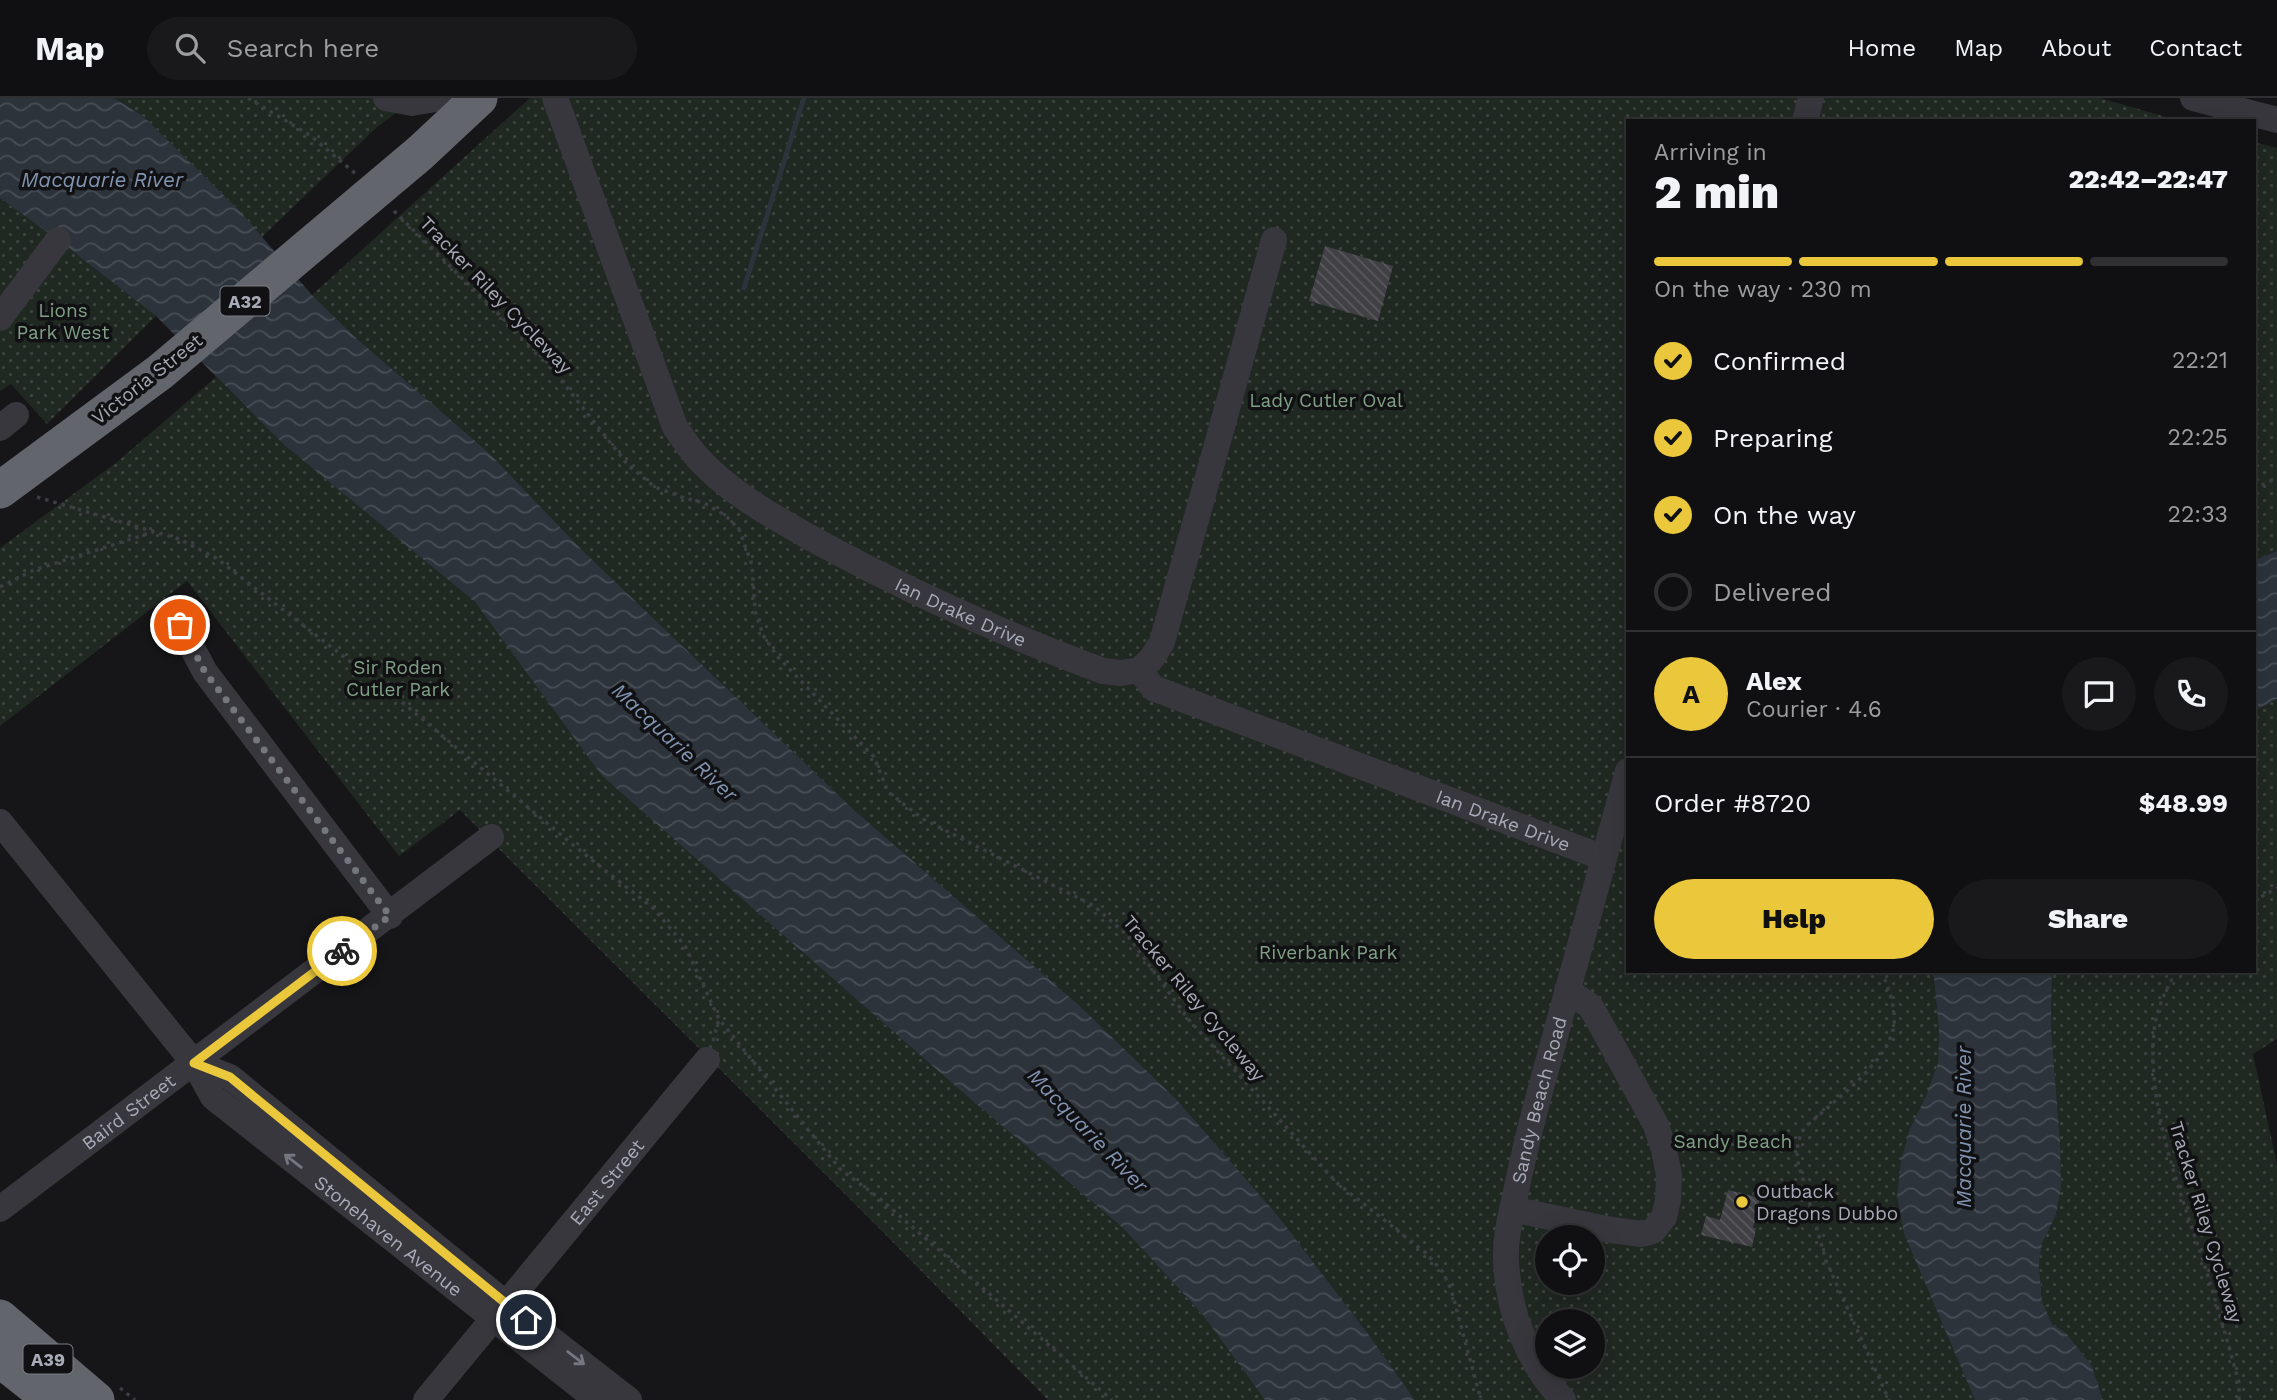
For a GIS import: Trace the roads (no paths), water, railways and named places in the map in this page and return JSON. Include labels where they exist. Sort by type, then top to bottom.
[{"type":"highway","name":"Victoria Street","points":[[16,493],[420,153],[479,98]]},
{"type":"highway","name":"A39","points":[[0,1318],[96,1400]]},
{"type":"highway","name":"A39","points":[[0,1359],[52,1400]]},
{"type":"street","points":[[387,98],[412,103],[441,98]]},
{"type":"street","name":"Ian Drake Drive","points":[[555,98],[675,427],[697,458],[732,488],[776,519],[872,571],[982,624],[1092,667],[1121,673],[1140,670],[1153,688],[1165,693],[1604,858]]},
{"type":"street","points":[[1806,119],[1811,98]]},
{"type":"street","points":[[2195,98],[2277,120]]},
{"type":"street","points":[[0,318],[58,240]]},
{"type":"street","points":[[1140,670],[1162,642],[1274,240]]},
{"type":"street","points":[[180,625],[205,672],[390,916]]},
{"type":"street","name":"Sandy Beach Road","points":[[1563,1400],[1543,1376],[1528,1351],[1512,1305],[1506,1258],[1512,1209],[1537,1100],[1626,778]]},
{"type":"street","name":"Stonehaven Avenue","points":[[2,830],[194,1063],[230,1077],[597,1400]]},
{"type":"street","name":"Baird Street","points":[[0,1209],[491,837]]},
{"type":"street","name":"Sandy Beach Road","points":[[1512,1209],[1642,1234],[1653,1231],[1664,1217],[1668,1200],[1668,1169],[1656,1125],[1590,1006],[1567,990]]},
{"type":"street","name":"East Street","points":[[426,1400],[707,1060]]},
{"type":"street","name":"Stonehaven Avenue","points":[[499,1311],[629,1400]]},
{"type":"water","name":"Macquarie River","points":[[0,98],[114,98],[143,116],[239,210],[312,295],[355,337],[488,452],[584,552],[853,809],[1081,1007],[1177,1100],[1278,1216],[1415,1400],[1265,1400],[1203,1315],[1123,1228],[961,1091],[602,776],[475,602],[283,444],[156,316],[0,198]]},
{"type":"water","points":[[2277,551],[2277,699],[2256,710],[2256,559]]},
{"type":"water","name":"Macquarie River","points":[[1932,973],[2052,973],[2051,1027],[2061,1188],[2056,1215],[2042,1244],[2039,1264],[2042,1301],[2052,1324],[2066,1333],[2092,1366],[2103,1400],[1975,1400],[1904,1234],[1897,1197],[1901,1160],[1910,1129],[1938,1063],[1939,1031]]},
{"type":"waterway","points":[[744,288],[804,98]]},
{"type":"place","name":"Outback Dragons Dubbo","points":[[1742,1202]]},
{"type":"park label","name":"Lions Park West","points":[[63,321]]},
{"type":"park label","name":"Lady Cutler Oval","points":[[1326,400]]},
{"type":"park label","name":"Sir Roden Cutler Park","points":[[398,678]]},
{"type":"park label","name":"Riverbank Park","points":[[1328,952]]},
{"type":"park label","name":"Sandy Beach","points":[[1733,1141]]}]
